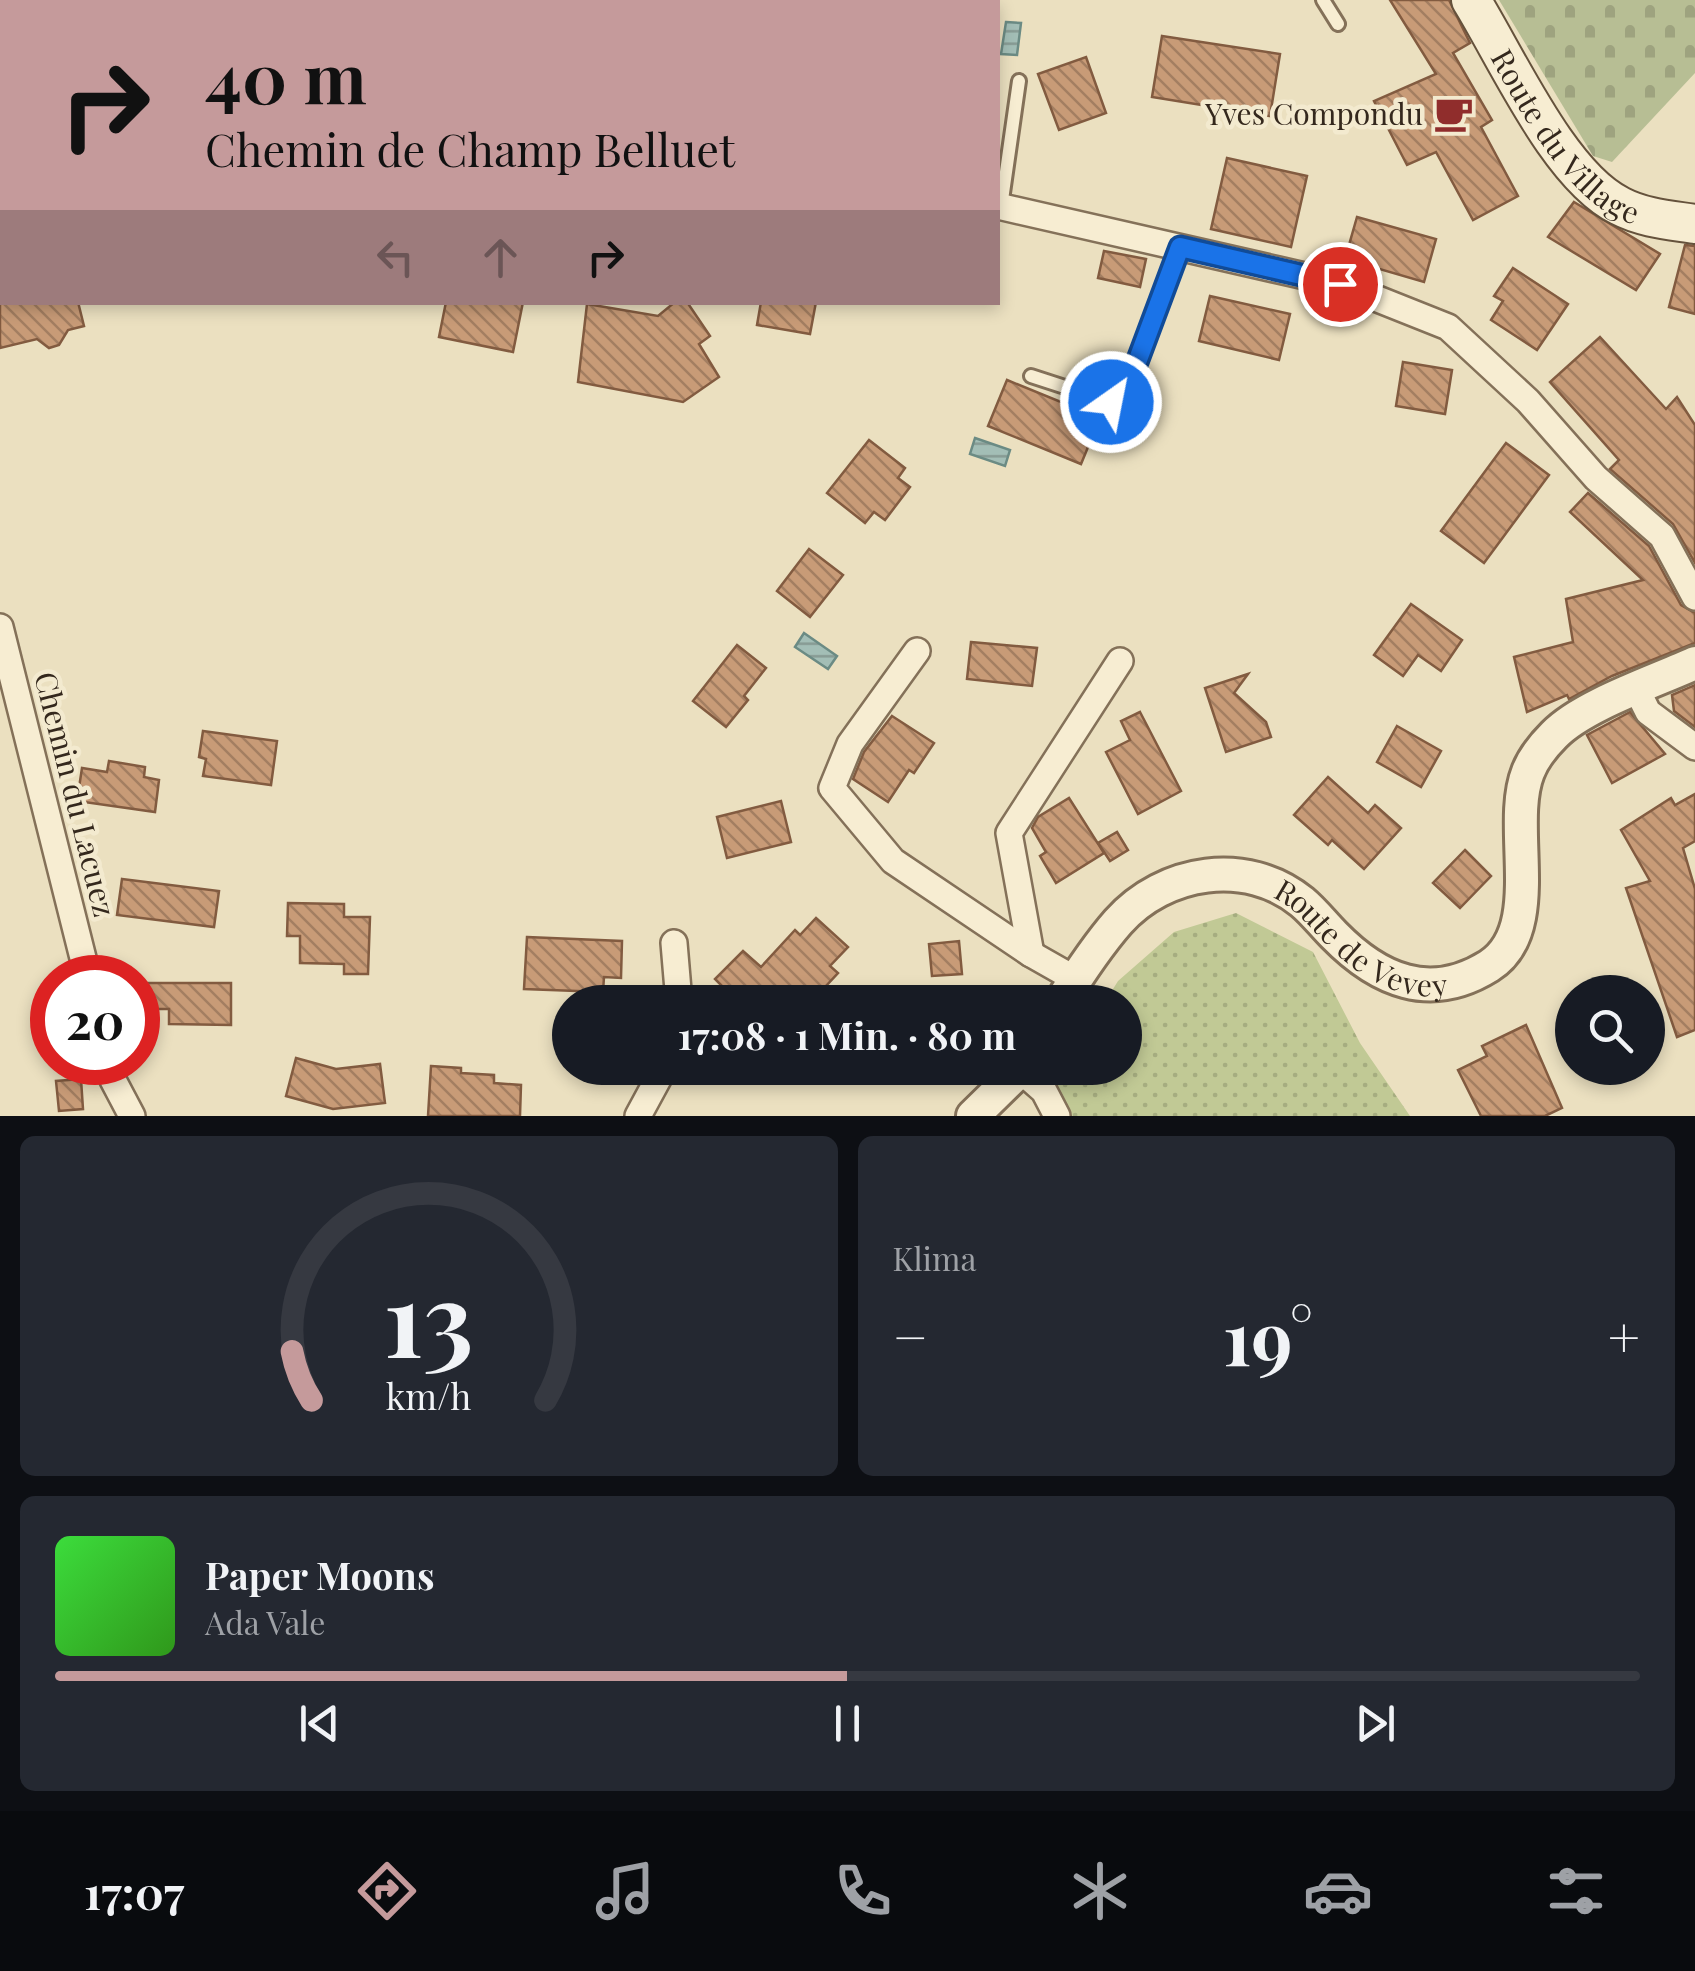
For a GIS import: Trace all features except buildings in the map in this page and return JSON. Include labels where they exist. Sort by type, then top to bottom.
[{"type":"main road","name":"Route du Village","points":[[1472,0],[1585,182],[1635,213],[1695,224]]},
{"type":"street","points":[[1000,206],[1340,284],[1448,328],[1528,402],[1596,478],[1662,536],[1695,596]]},
{"type":"street","name":"Chemin du Lacuez","points":[[0,627],[82,955]]},
{"type":"street","points":[[916,651],[850,744],[832,788],[893,861],[1031,954],[1062,985]]},
{"type":"street","points":[[1031,954],[1009,833],[1120,660]]},
{"type":"street","name":"Route de Vevey","points":[[1072,985],[1118,922],[1148,896],[1183,880],[1222,873],[1266,881],[1286,891],[1373,969],[1398,979],[1428,986],[1456,980],[1491,965],[1513,940],[1521,904],[1521,833],[1527,773],[1554,735],[1573,718],[1695,663]]},
{"type":"street","points":[[1637,690],[1648,712],[1695,747]]},
{"type":"street","points":[[674,943],[677,985]]},
{"type":"street","points":[[116,1085],[132,1116]]},
{"type":"street","points":[[638,1116],[655,1085]]},
{"type":"street","points":[[974,1116],[1005,1085]]},
{"type":"street","points":[[1038,1085],[1057,1116]]},
{"type":"lane","points":[[1323,0],[1338,24]]},
{"type":"lane","points":[[1000,200],[1020,81]]},
{"type":"lane","points":[[1031,376],[1111,402],[1124,397],[1180,247]]},
{"type":"green space","points":[[1499,0],[1695,0],[1695,73],[1612,162],[1593,156]]},
{"type":"green space","points":[[1236,913],[1313,952],[1360,1043],[1410,1116],[1050,1116],[1042,1102],[1053,1085],[1142,1085],[1142,985],[1116,985],[1174,932]]},
{"type":"water","points":[[1006,22],[1021,23],[1017,55],[1001,54]]},
{"type":"water","points":[[975,438],[1010,450],[1005,466],[970,454]]},
{"type":"water","points":[[804,633],[837,656],[828,669],[795,647]]},
{"type":"place","name":"Yves Compondu","points":[[1453,113]]},
{"type":"route","points":[[1111,402],[1124,397],[1180,247],[1340,284]]}]
